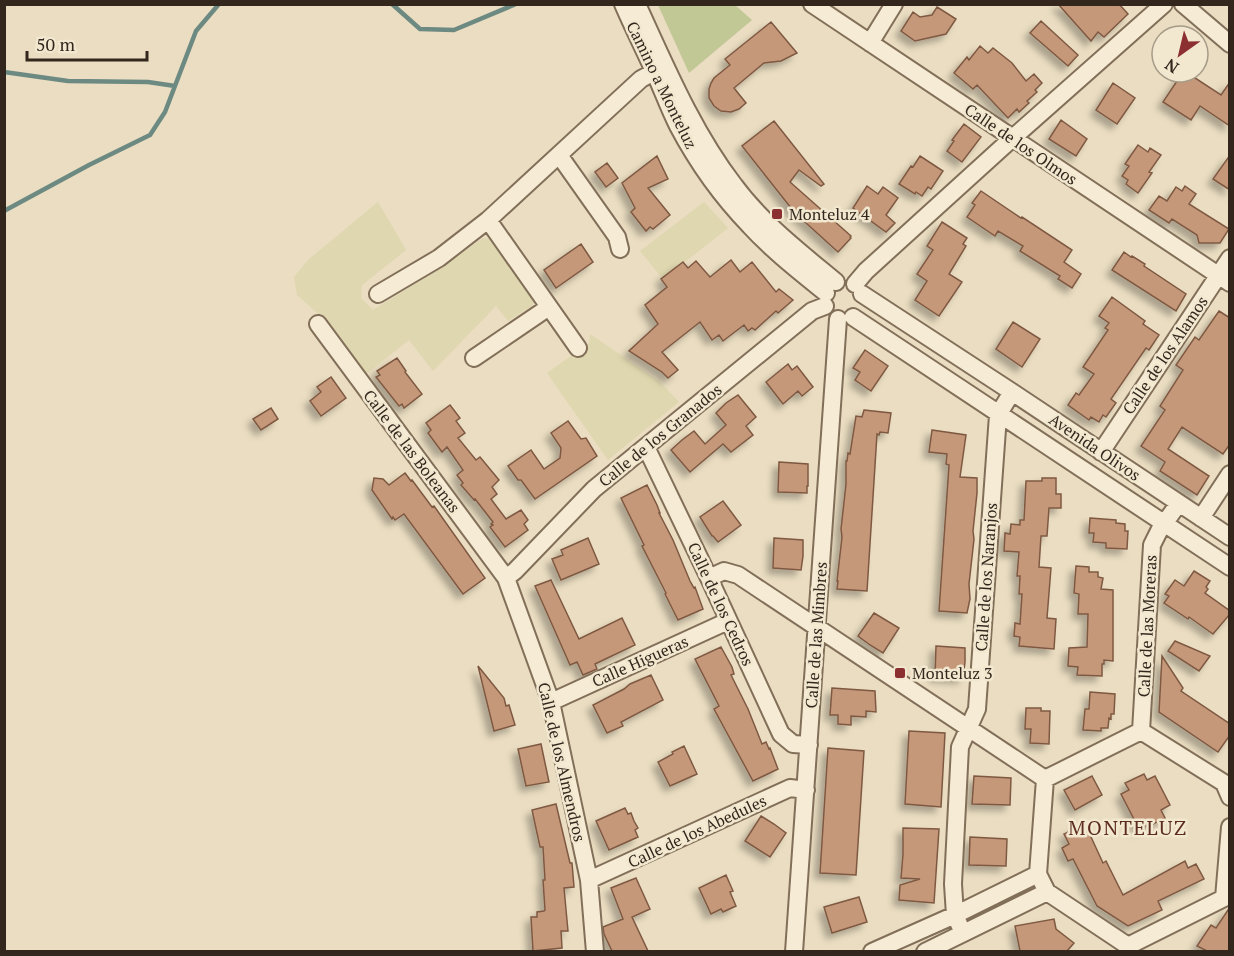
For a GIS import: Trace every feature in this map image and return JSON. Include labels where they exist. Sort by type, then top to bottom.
[{"type":"street","name":"Camino a Monteluz","points":[[623,4],[660,70],[734,185],[764,219],[794,247],[829,294]]},
{"type":"street","name":"Camino a Monteluz","points":[[637,4],[660,70]]},
{"type":"street","name":"Calle de los Olmos","points":[[812,4],[1224,279]]},
{"type":"street","points":[[870,43],[894,4]]},
{"type":"street","points":[[859,289],[846,281],[829,294],[833,316],[846,318],[861,309],[863,304],[859,289],[866,271],[1164,4]]},
{"type":"street","points":[[1183,4],[1230,44]]},
{"type":"street","points":[[378,294],[439,258],[488,220],[641,80],[660,70]]},
{"type":"street","points":[[559,155],[617,237],[620,249]]},
{"type":"street","points":[[488,220],[578,348]]},
{"type":"street","name":"Calle de los Alamos","points":[[1101,452],[1224,279],[1230,258]]},
{"type":"street","name":"Avenida Olivos","points":[[859,289],[1230,537]]},
{"type":"street","name":"Calle de los Granados","points":[[507,578],[594,489],[812,311],[829,294]]},
{"type":"street","points":[[474,358],[549,307]]},
{"type":"street","name":"Avenida Olivos","points":[[846,318],[1230,567]]},
{"type":"street","name":"Calle de las Mimbres","points":[[794,951],[817,628],[846,318]]},
{"type":"street","name":"Calle de las Boleanas","points":[[318,324],[507,578]]},
{"type":"street","points":[[998,415],[1012,392]]},
{"type":"street","name":"Calle de los Naranjos","points":[[963,933],[955,915],[952,884],[960,747],[977,709],[998,415]]},
{"type":"street","name":"Calle de los Cedros","points":[[646,447],[781,734],[793,744],[809,745]]},
{"type":"street","points":[[1201,518],[1230,474]]},
{"type":"street","points":[[1164,524],[1179,503]]},
{"type":"street","name":"Calle de las Moreras","points":[[1141,731],[1152,545],[1164,524]]},
{"type":"street","points":[[709,578],[724,571],[738,574],[1045,779]]},
{"type":"street","name":"Calle de los Almendros","points":[[507,578],[551,702],[590,880],[595,951]]},
{"type":"street","name":"Calle Higueras","points":[[551,702],[728,621]]},
{"type":"street","points":[[1045,779],[1141,731],[1228,787]]},
{"type":"street","points":[[1045,779],[1038,874],[1047,892],[1128,949],[1227,899],[1230,827]]},
{"type":"street","name":"Calle de los Abedules","points":[[590,880],[790,788],[806,790]]},
{"type":"street","points":[[872,951],[955,915],[1038,874]]},
{"type":"street","points":[[924,951],[1047,892]]},
{"type":"shaded area","points":[[378,202],[406,250],[362,285],[361,298],[373,310],[442,267],[483,238],[489,239],[534,301],[532,306],[508,321],[496,306],[433,371],[409,340],[366,374],[325,320],[297,295],[294,277],[308,260]]},
{"type":"shaded area","points":[[704,202],[728,228],[663,279],[640,251]]},
{"type":"shaded area","points":[[590,334],[659,381],[679,402],[608,460],[547,373],[589,343]]},
{"type":"green space","points":[[658,5],[735,5],[752,20],[689,73]]},
{"type":"building","points":[[1058,4],[1119,4],[1128,14],[1104,37],[1098,32],[1091,41]]},
{"type":"building","points":[[937,7],[956,19],[946,34],[915,41],[901,31],[913,12],[920,17],[932,15]]},
{"type":"building","points":[[1041,21],[1078,55],[1068,66],[1030,33]]},
{"type":"building","points":[[771,22],[797,53],[781,61],[764,63],[734,88],[746,103],[731,112],[721,111],[709,98],[711,83],[730,65],[725,59]]},
{"type":"building","points":[[980,46],[988,53],[993,48],[1012,63],[1026,81],[1034,74],[1042,83],[1035,90],[1037,92],[1027,101],[1029,103],[1019,112],[1017,109],[1008,118],[977,85],[973,89],[954,73]]},
{"type":"building","points":[[1230,82],[1230,126],[1200,106],[1191,120],[1163,102],[1175,84],[1204,84],[1221,95]]},
{"type":"building","points":[[1113,83],[1135,98],[1117,124],[1096,110]]},
{"type":"building","points":[[1061,120],[1087,139],[1076,156],[1049,139]]},
{"type":"building","points":[[774,121],[824,184],[821,186],[799,170],[790,182],[851,236],[838,252],[795,213],[742,146]]},
{"type":"building","points":[[964,124],[981,137],[962,162],[947,151]]},
{"type":"building","points":[[1138,145],[1148,152],[1150,148],[1161,155],[1138,193],[1126,184],[1128,180],[1122,176],[1129,166],[1125,164]]},
{"type":"building","points":[[1230,155],[1230,190],[1213,179]]},
{"type":"building","points":[[657,156],[668,179],[648,188],[670,215],[653,229],[650,227],[646,231],[631,212],[635,208],[622,183]]},
{"type":"building","points":[[920,156],[943,171],[931,189],[928,187],[922,196],[899,184]]},
{"type":"building","points":[[607,163],[618,178],[606,187],[595,172]]},
{"type":"building","points":[[867,186],[878,194],[883,187],[898,198],[886,215],[895,223],[886,232],[853,208]]},
{"type":"building","points":[[1185,186],[1196,194],[1189,204],[1229,229],[1220,243],[1199,243],[1197,235],[1172,219],[1169,223],[1149,210],[1159,196],[1167,201],[1176,187],[1182,191]]},
{"type":"building","points":[[981,191],[1072,250],[1064,262],[1081,274],[1072,288],[1058,279],[1060,276],[1020,251],[1023,246],[998,231],[995,236],[967,217],[975,205],[972,203]]},
{"type":"building","points":[[942,222],[967,238],[963,244],[966,246],[949,274],[962,282],[939,316],[915,300],[927,281],[917,274],[933,250],[927,246]]},
{"type":"building","points":[[581,244],[593,262],[556,288],[544,270]]},
{"type":"building","points":[[1124,252],[1145,264],[1144,266],[1186,294],[1176,311],[1112,270]]},
{"type":"building","points":[[731,260],[740,272],[752,262],[776,292],[779,289],[793,300],[778,313],[776,311],[755,330],[752,328],[748,331],[744,325],[723,341],[719,335],[712,340],[700,322],[662,352],[678,370],[668,378],[629,351],[658,324],[645,305],[667,287],[661,279],[683,262],[688,268],[696,261],[710,277]]},
{"type":"building","points":[[1112,297],[1145,321],[1143,324],[1159,335],[1149,350],[1146,348],[1111,399],[1116,403],[1106,417],[1103,415],[1099,422],[1091,417],[1089,420],[1068,405],[1076,393],[1079,395],[1094,374],[1083,367],[1108,330],[1105,328],[1109,323],[1099,316]]},
{"type":"building","points":[[1219,311],[1230,318],[1230,444],[1223,454],[1182,427],[1168,449],[1209,476],[1197,495],[1160,471],[1165,462],[1141,446],[1165,410],[1160,406],[1183,370],[1176,365],[1195,337],[1199,340]]},
{"type":"building","points":[[1013,322],[1040,339],[1022,367],[996,349]]},
{"type":"building","points":[[865,350],[888,366],[871,391],[855,380],[860,372],[853,368]]},
{"type":"building","points":[[397,358],[422,394],[404,408],[402,404],[399,406],[376,377],[380,375],[377,371]]},
{"type":"building","points":[[788,364],[792,370],[797,366],[813,387],[802,396],[798,391],[783,404],[766,382]]},
{"type":"building","points":[[331,377],[346,398],[321,416],[310,401],[321,392],[317,387]]},
{"type":"building","points":[[738,395],[756,417],[746,426],[753,435],[731,452],[723,444],[690,472],[671,450],[694,431],[705,444],[726,425],[716,413]]},
{"type":"building","points":[[450,405],[460,418],[456,421],[465,433],[458,438],[476,460],[480,457],[499,480],[492,487],[497,494],[491,499],[506,519],[521,510],[528,520],[524,524],[528,530],[505,547],[490,527],[493,522],[461,485],[463,483],[457,475],[463,470],[447,447],[442,452],[428,433],[431,430],[426,423]]},
{"type":"building","points":[[271,408],[278,419],[261,430],[253,419]]},
{"type":"building","points":[[864,410],[891,413],[888,433],[877,434],[867,591],[837,589],[846,461],[848,453],[850,454],[856,416],[862,417]]},
{"type":"building","points":[[568,421],[581,439],[586,438],[597,456],[535,499],[508,466],[531,450],[544,469],[560,458],[561,448],[551,433]]},
{"type":"building","points":[[932,430],[966,435],[960,477],[977,478],[969,584],[970,599],[967,613],[939,611],[949,465],[946,464],[947,454],[929,452]]},
{"type":"building","points":[[779,462],[808,464],[807,493],[778,492]]},
{"type":"building","points":[[405,473],[432,507],[434,506],[485,578],[463,594],[404,514],[395,520],[393,517],[392,519],[372,490],[374,478],[383,479],[389,485]]},
{"type":"building","points":[[1042,478],[1056,478],[1056,494],[1061,494],[1061,508],[1049,508],[1047,536],[1041,536],[1039,567],[1051,568],[1047,618],[1056,619],[1054,649],[1019,646],[1020,637],[1014,636],[1015,623],[1020,624],[1022,594],[1019,594],[1020,576],[1017,576],[1019,552],[1004,551],[1005,533],[1010,534],[1011,524],[1020,525],[1020,520],[1024,520],[1026,481],[1042,481]]},
{"type":"building","points":[[647,485],[703,609],[678,620],[621,498]]},
{"type":"building","points":[[723,501],[741,525],[718,542],[700,517]]},
{"type":"building","points":[[1090,518],[1116,520],[1116,523],[1125,524],[1125,531],[1128,531],[1127,549],[1106,548],[1106,543],[1093,542],[1094,533],[1089,533]]},
{"type":"building","points":[[588,538],[599,564],[561,580],[552,559],[563,555],[561,550]]},
{"type":"building","points":[[774,538],[803,540],[801,570],[773,568]]},
{"type":"building","points":[[1076,566],[1089,567],[1089,572],[1098,572],[1098,577],[1103,578],[1101,589],[1113,590],[1113,661],[1104,660],[1102,676],[1077,675],[1078,667],[1068,666],[1069,648],[1087,647],[1088,614],[1078,614],[1079,594],[1074,593]]},
{"type":"building","points":[[1194,571],[1210,581],[1205,593],[1230,611],[1213,634],[1164,603],[1169,596],[1165,594],[1175,580],[1184,586]]},
{"type":"building","points":[[551,580],[579,639],[622,618],[635,645],[595,664],[597,669],[583,675],[577,662],[570,665],[535,586]]},
{"type":"building","points":[[874,613],[899,628],[883,653],[858,636]]},
{"type":"building","points":[[1175,641],[1210,656],[1199,671],[1168,651]]},
{"type":"building","points":[[936,646],[965,648],[963,678],[935,676]]},
{"type":"building","points":[[721,647],[732,667],[734,674],[731,675],[762,744],[766,742],[770,748],[778,769],[753,781],[714,709],[719,706],[695,659]]},
{"type":"building","points":[[1162,656],[1183,688],[1181,691],[1230,724],[1230,735],[1218,752],[1159,712]]},
{"type":"building","points":[[478,666],[504,698],[506,706],[509,705],[515,725],[494,731]]},
{"type":"building","points":[[651,675],[663,700],[621,722],[623,726],[607,733],[593,705]]},
{"type":"building","points":[[832,688],[875,691],[876,712],[866,711],[866,717],[851,716],[851,725],[838,724],[838,715],[830,715]]},
{"type":"building","points":[[1090,692],[1115,694],[1114,714],[1111,714],[1111,719],[1109,718],[1108,728],[1101,728],[1101,731],[1083,730],[1085,709],[1089,709]]},
{"type":"building","points":[[1026,708],[1041,708],[1041,711],[1050,711],[1049,744],[1030,743],[1031,729],[1025,729]]},
{"type":"building","points":[[909,731],[945,733],[941,807],[905,804]]},
{"type":"building","points":[[541,744],[549,782],[526,786],[518,749]]},
{"type":"building","points":[[684,746],[697,774],[670,786],[658,762]]},
{"type":"building","points":[[828,748],[864,751],[856,875],[820,873]]},
{"type":"building","points":[[1144,774],[1147,780],[1155,776],[1170,805],[1161,810],[1165,818],[1139,829],[1121,794],[1129,790],[1125,783]]},
{"type":"building","points":[[974,776],[1011,778],[1010,805],[972,804]]},
{"type":"building","points":[[1092,776],[1102,795],[1075,810],[1064,790]]},
{"type":"building","points":[[556,804],[570,863],[572,863],[574,887],[564,888],[568,931],[561,931],[562,948],[533,951],[531,917],[537,917],[537,912],[545,910],[543,880],[545,880],[543,847],[540,847],[532,810]]},
{"type":"building","points":[[625,808],[628,814],[631,813],[638,828],[635,830],[638,837],[609,850],[596,821]]},
{"type":"building","points":[[761,816],[786,833],[770,857],[745,841]]},
{"type":"building","points":[[1085,824],[1103,863],[1106,861],[1123,895],[1185,861],[1188,868],[1196,864],[1204,879],[1158,901],[1162,910],[1128,926],[1097,906],[1073,859],[1068,861],[1062,848],[1069,844],[1064,834]]},
{"type":"building","points":[[903,828],[939,829],[934,903],[899,900],[900,885],[920,879],[901,878]]},
{"type":"building","points":[[970,837],[1007,839],[1006,866],[969,865]]},
{"type":"building","points":[[726,875],[736,906],[711,914],[699,888]]},
{"type":"building","points":[[636,878],[650,909],[632,917],[648,951],[612,951],[603,927],[623,919],[611,888]]},
{"type":"building","points":[[859,897],[867,922],[832,933],[824,907]]},
{"type":"building","points":[[1230,907],[1230,951],[1207,951],[1197,946],[1211,925],[1216,928]]},
{"type":"building","points":[[1054,919],[1056,929],[1074,943],[1067,951],[1020,951],[1015,926]]},
{"type":"waterway","points":[[4,211],[150,135],[165,112],[196,31],[219,4]]},
{"type":"waterway","points":[[392,4],[420,29],[454,30],[516,4]]},
{"type":"waterway","points":[[4,72],[68,81],[148,82],[175,86]]},
{"type":"place","name":"Monteluz 4","points":[[777,214]]},
{"type":"place","name":"Monteluz 3","points":[[900,673]]},
{"type":"district","name":"MONTELUZ","points":[[1128,828]]}]
